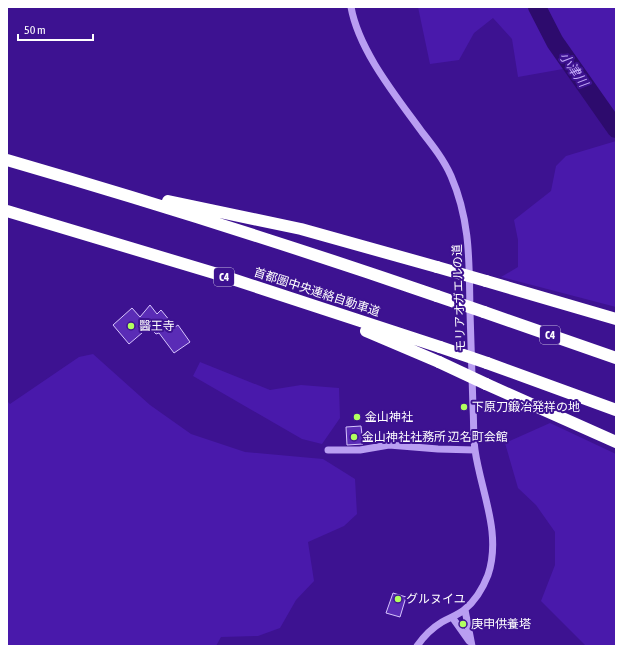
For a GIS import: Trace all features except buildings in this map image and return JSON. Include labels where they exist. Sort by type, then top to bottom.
[{"type":"highway","name":"C4","points":[[7,160],[234,228],[616,358]]},
{"type":"highway","points":[[89,184],[301,229],[616,319]]},
{"type":"highway","name":"首都圏中央連絡自動車道","points":[[7,211],[214,273],[487,363],[616,410]]},
{"type":"highway","points":[[214,273],[257,291],[373,334],[439,362],[616,442]]},
{"type":"street","name":"モリアオガエルの道","points":[[351,7],[353,20],[362,42],[399,99],[440,155],[451,175],[461,200],[466,221],[470,259],[472,384],[475,450],[492,527],[493,550],[487,577],[475,598],[465,610],[441,623],[426,634],[417,646]]},
{"type":"street","points":[[328,450],[360,450],[389,445],[475,450]]},
{"type":"street","points":[[465,610],[472,646]]},
{"type":"street","points":[[452,617],[472,646]]},
{"type":"shaded area","points":[[418,7],[616,7],[616,125],[563,69],[518,77],[512,39],[493,18],[474,33],[459,60],[430,64]]},
{"type":"shaded area","points":[[616,141],[616,307],[501,277],[518,267],[518,240],[514,220],[551,191],[556,166],[566,156]]},
{"type":"shaded area","points":[[93,354],[150,405],[191,434],[245,452],[323,459],[355,479],[357,514],[344,526],[308,542],[314,581],[296,600],[280,628],[258,636],[221,637],[216,646],[7,646],[7,401],[10,404],[79,357]]},
{"type":"shaded area","points":[[200,362],[270,390],[301,385],[339,388],[340,418],[322,444],[302,439],[193,376]]},
{"type":"shaded area","points":[[550,423],[616,454],[616,646],[586,646],[541,601],[555,565],[555,532],[536,505],[518,488],[505,443]]},
{"type":"waterway","name":"小津川","points":[[537,7],[555,42],[616,129]]},
{"type":"place","name":"醫王寺","points":[[131,326]]},
{"type":"place","name":"下原刀鍛冶発祥の地","points":[[464,407]]},
{"type":"place","name":"金山神社","points":[[357,417]]},
{"type":"place","name":"金山神社社務所 辺名町会館","points":[[354,437]]},
{"type":"place","name":"グルヌイユ","points":[[398,599]]},
{"type":"place","name":"庚申供養塔","points":[[463,624]]}]
